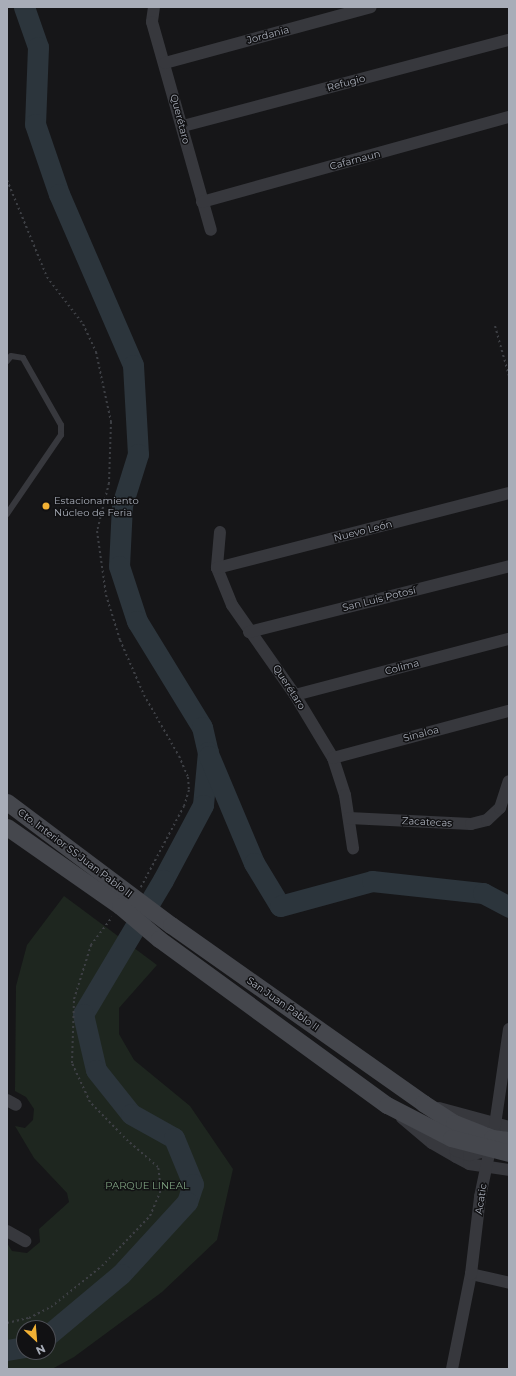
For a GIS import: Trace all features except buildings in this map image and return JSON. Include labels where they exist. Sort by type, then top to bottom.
[{"type":"main road","name":"Cto. Interior SS Juan Pablo II","points":[[7,802],[139,901]]},
{"type":"main road","name":"Cto. Interior SS Juan Pablo II","points":[[7,827],[120,906],[133,920]]},
{"type":"main road","name":"San Juan Pablo II","points":[[139,901],[423,1103],[454,1123],[497,1138],[509,1153]]},
{"type":"main road","name":"San Juan Pablo II","points":[[133,920],[387,1105],[451,1138],[497,1138]]},
{"type":"street","name":"Querétaro","points":[[154,7],[152,22],[183,126],[202,202],[211,230]]},
{"type":"street","name":"Jordania","points":[[165,63],[368,7]]},
{"type":"street","name":"Refugio","points":[[183,126],[509,40]]},
{"type":"street","name":"Cafarnaun","points":[[202,202],[509,117]]},
{"type":"street","name":"Nuevo León","points":[[217,568],[509,494]]},
{"type":"street","name":"Querétaro","points":[[220,532],[217,568],[232,605],[249,632],[295,695],[333,758],[349,818],[353,848]]},
{"type":"street","name":"San Luis Potosí","points":[[249,632],[509,566]]},
{"type":"street","name":"Colima","points":[[295,695],[509,639]]},
{"type":"street","name":"Sinaloa","points":[[333,758],[509,711]]},
{"type":"street","name":"Zacatecas","points":[[349,818],[471,824],[487,820],[500,808],[509,781]]},
{"type":"street","name":"Acatic","points":[[452,1369],[471,1274],[480,1197],[486,1166],[497,1138],[509,1029]]},
{"type":"street","name":"San Juan Pablo II","points":[[387,1105],[412,1127],[456,1158],[469,1164],[509,1170]]},
{"type":"street","points":[[412,1127],[443,1145],[469,1155],[497,1138]]},
{"type":"street","name":"San Juan Pablo II","points":[[497,1138],[509,1127]]},
{"type":"street","points":[[7,1231],[25,1241]]},
{"type":"street","points":[[471,1274],[509,1283]]},
{"type":"lane","points":[[7,361],[11,356],[23,358],[61,424],[61,435],[7,514]]},
{"type":"path","points":[[7,180],[47,277],[83,324],[96,352],[111,422],[109,483],[97,531],[106,595],[126,654],[188,777],[189,790],[184,806],[139,901]]},
{"type":"path","points":[[495,326],[509,376]]},
{"type":"path","points":[[7,1323],[29,1318],[51,1307],[102,1266],[150,1216],[161,1190],[158,1167],[128,1141],[90,1102],[72,1063],[74,999],[91,945],[120,906]]},
{"type":"green space","name":"PARQUE LINEAL","points":[[64,896],[157,965],[119,1008],[119,1034],[134,1060],[190,1106],[233,1169],[217,1240],[162,1292],[74,1357],[52,1369],[7,1369],[7,1243],[12,1251],[27,1253],[40,1242],[39,1229],[69,1202],[67,1193],[34,1158],[15,1126],[25,1128],[33,1120],[34,1109],[26,1097],[15,1091],[16,986],[27,945]]},
{"type":"waterway","points":[[24,7],[38,47],[35,124],[59,194],[133,365],[138,454],[122,505],[119,566],[137,621],[202,727],[208,752],[203,805],[163,880],[83,1014],[96,1070],[131,1114],[174,1138],[193,1184],[187,1202],[121,1274],[56,1328]]},
{"type":"waterway","points":[[209,756],[254,863],[280,906],[372,881],[483,893],[509,907]]},
{"type":"waterway","points":[[7,1350],[16,1348]]},
{"type":"place","name":"Estacionamiento Núcleo de Feria","points":[[46,506]]}]
